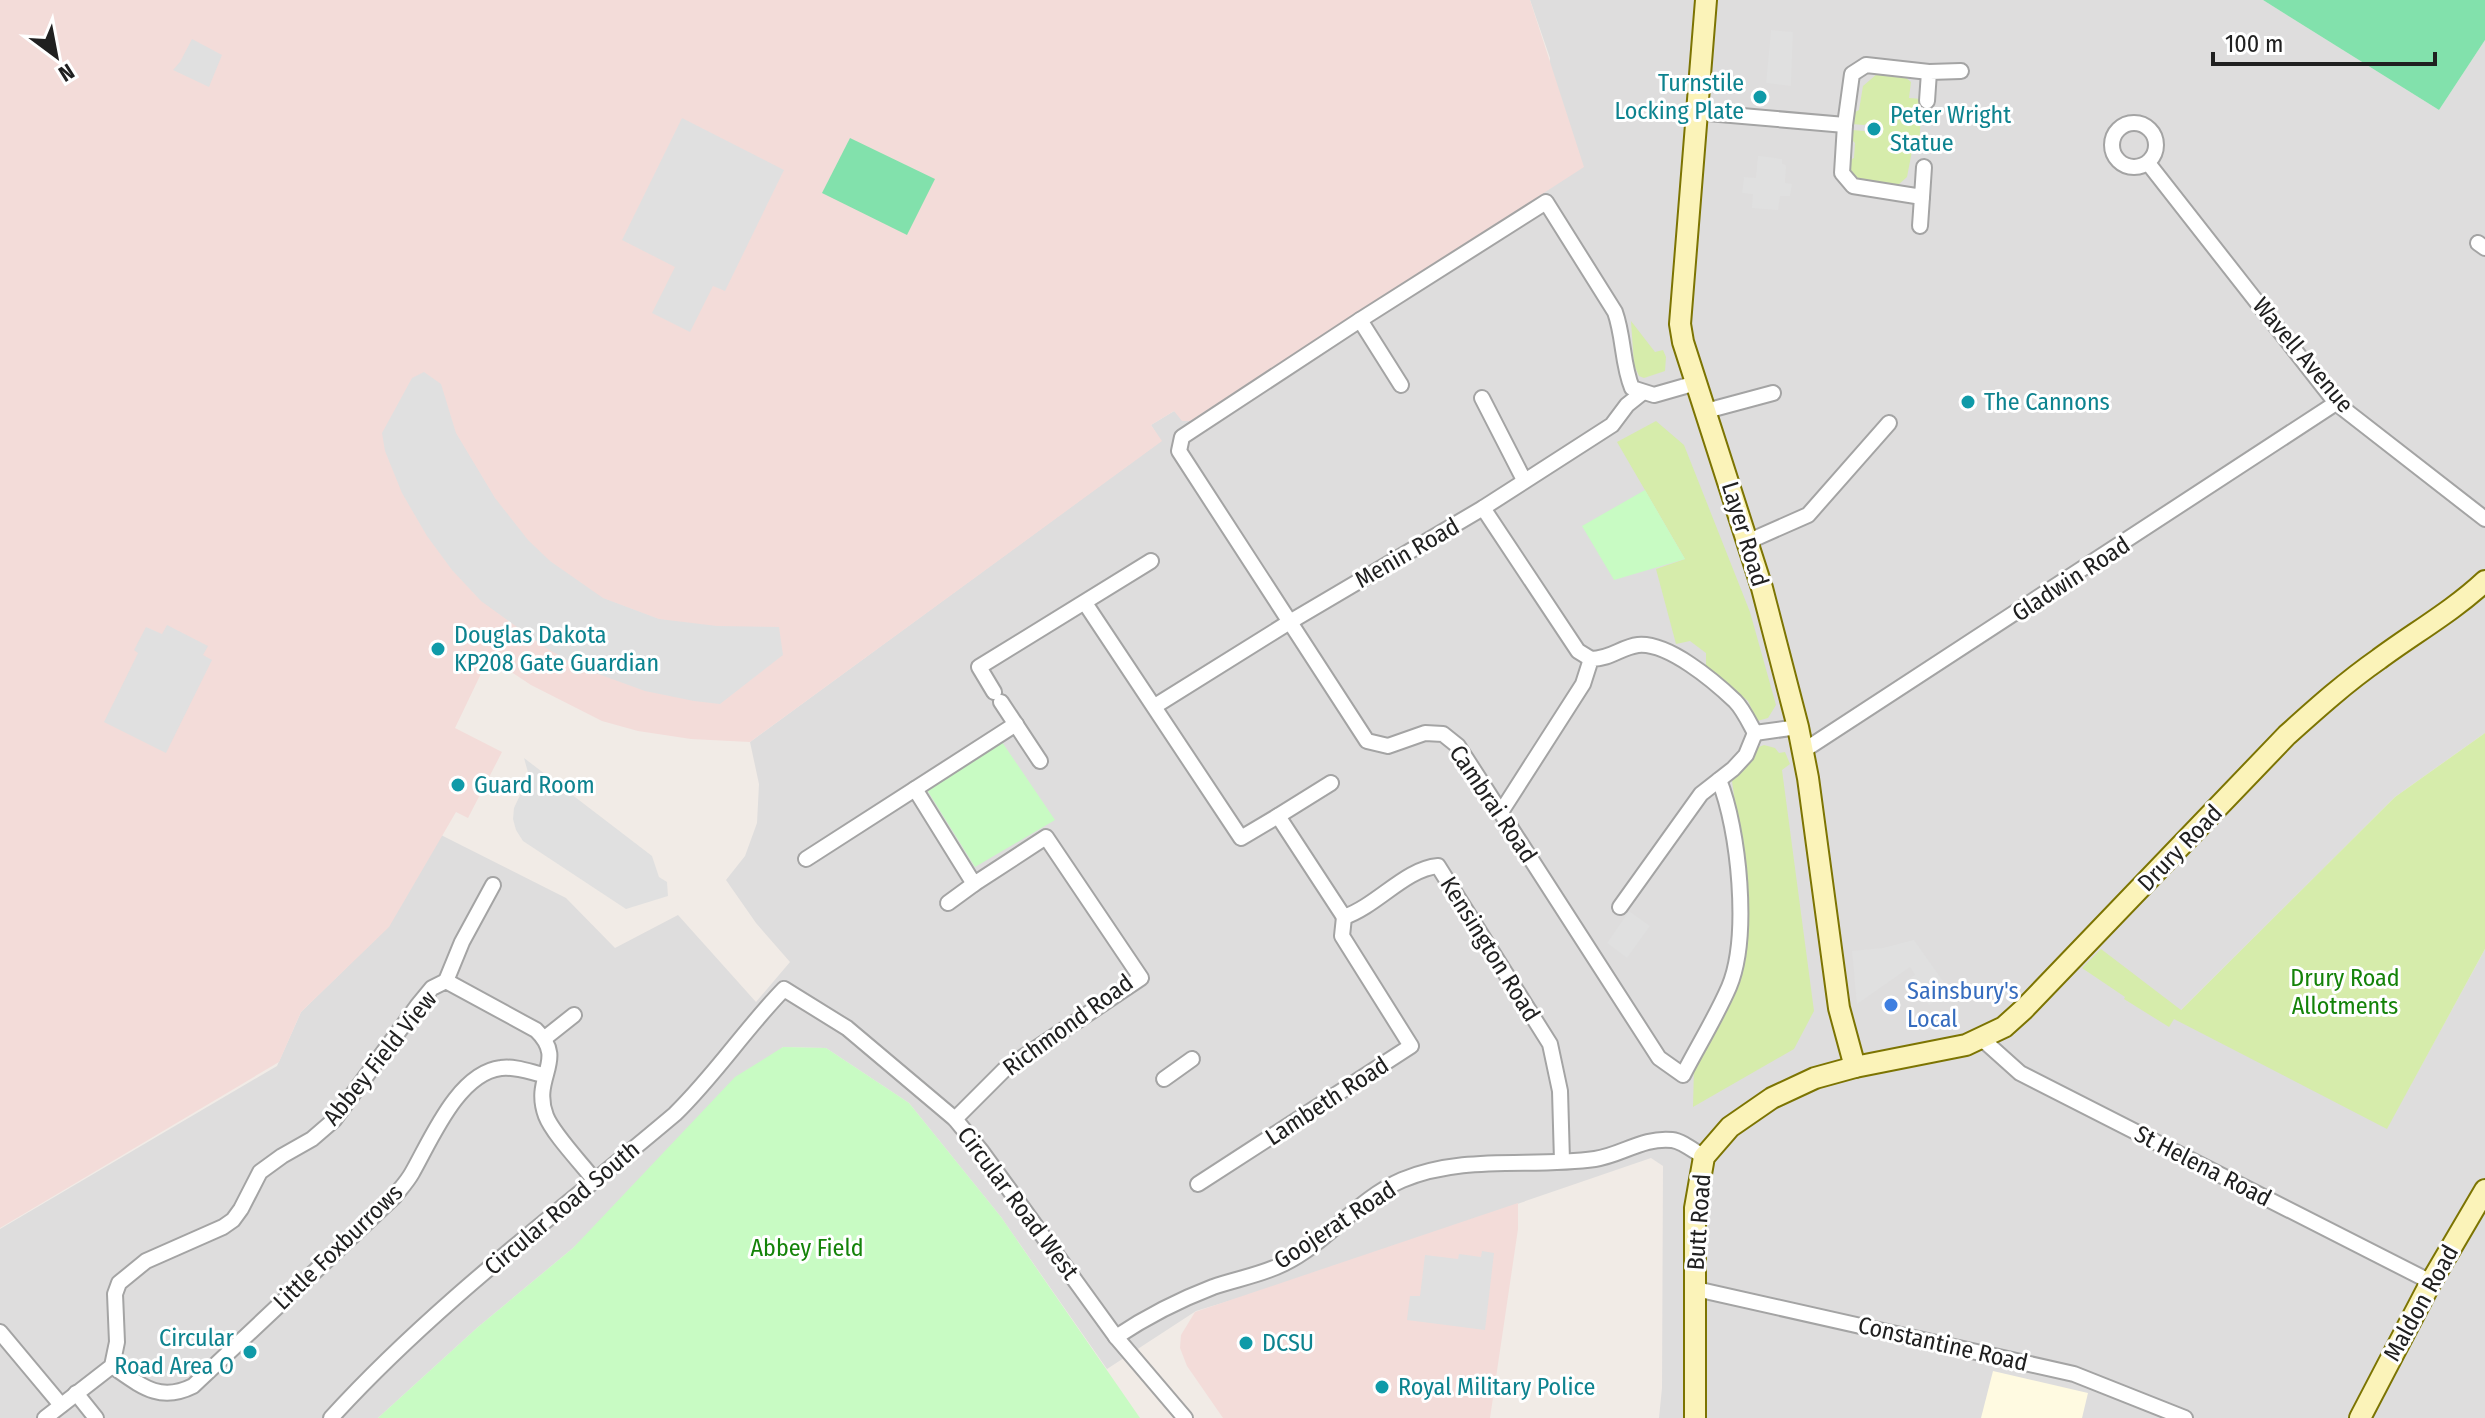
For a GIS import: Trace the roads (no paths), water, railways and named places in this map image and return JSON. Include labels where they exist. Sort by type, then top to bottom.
[{"type":"main road","name":"Layer Road","points":[[1706,0],[1680,324],[1762,588],[1798,727],[1839,1008],[1855,1067]]},
{"type":"main road","name":"Drury Road","points":[[1855,1067],[1950,1049],[1982,1039],[2004,1027],[2287,735],[2376,660],[2470,596],[2485,581]]},
{"type":"main road","name":"Butt Road","points":[[1695,1418],[1695,1208],[1704,1157],[1730,1127],[1772,1098],[1815,1078],[1855,1067]]},
{"type":"main road","name":"Maldon Road","points":[[2360,1418],[2431,1282],[2485,1190]]},
{"type":"street","points":[[1922,197],[1853,186],[1842,173],[1852,74],[1866,65],[1929,72],[1961,71]]},
{"type":"street","points":[[1927,101],[1929,72]]},
{"type":"street","points":[[1696,112],[1845,125]]},
{"type":"street","name":"Wavell Avenue","points":[[2148,163],[2336,403],[2485,519]]},
{"type":"street","points":[[1920,226],[1924,167]]},
{"type":"street","points":[[1401,385],[1360,320],[1546,202],[1615,312],[1622,329],[1627,377],[1632,388],[1654,395],[1696,383]]},
{"type":"street","name":"Cambrai Road","points":[[1360,320],[1182,437],[1179,451],[1367,741],[1388,746],[1425,733],[1443,734],[1458,746],[1659,1058],[1683,1075],[1729,986],[1739,938],[1740,900],[1731,820],[1719,780]]},
{"type":"street","name":"Menin Road","points":[[1155,706],[1483,508],[1612,425],[1627,405],[1642,393]]},
{"type":"street","points":[[1706,411],[1773,393]]},
{"type":"street","points":[[1482,398],[1524,480]]},
{"type":"street","name":"Gladwin Road","points":[[1803,751],[2336,403]]},
{"type":"street","points":[[1747,542],[1808,515],[1889,423]]},
{"type":"street","points":[[1483,508],[1578,651],[1591,659],[1605,659],[1635,645],[1664,649],[1737,702],[1755,733]]},
{"type":"street","points":[[1040,761],[979,667],[1151,561]]},
{"type":"street","points":[[1085,603],[1241,838],[1331,783]]},
{"type":"street","points":[[1501,812],[1583,684],[1591,659]]},
{"type":"street","points":[[806,859],[1016,724]]},
{"type":"street","points":[[1755,733],[1798,727]]},
{"type":"street","points":[[1620,907],[1701,794],[1746,755],[1755,733]]},
{"type":"street","points":[[915,789],[974,884]]},
{"type":"street","points":[[1278,816],[1344,917]]},
{"type":"street","name":"Richmond Road","points":[[948,903],[1046,837],[1141,978],[1004,1070],[955,1119]]},
{"type":"street","name":"Kensington Road","points":[[1344,917],[1363,911],[1421,868],[1438,866],[1550,1044],[1560,1091],[1562,1161]]},
{"type":"street","points":[[446,981],[457,940],[493,885]]},
{"type":"street","name":"Lambeth Road","points":[[1198,1184],[1411,1046],[1342,936],[1344,917]]},
{"type":"street","name":"Abbey Field View","points":[[112,1366],[117,1342],[115,1294],[119,1283],[146,1261],[233,1220],[260,1172],[312,1139],[334,1120],[432,988],[446,981],[536,1030],[545,1038]]},
{"type":"street","name":"Circular Road West","points":[[784,989],[847,1028],[955,1119],[1116,1337],[1185,1418]]},
{"type":"street","name":"Circular Road South","points":[[331,1418],[381,1364],[456,1296],[675,1114],[709,1080],[761,1013],[784,989]]},
{"type":"street","points":[[574,1015],[545,1038],[551,1050],[542,1098],[547,1119],[595,1181]]},
{"type":"street","name":"St Helena Road","points":[[1982,1039],[2020,1073],[2431,1282]]},
{"type":"street","points":[[1164,1079],[1192,1059]]},
{"type":"street","name":"Little Foxburrows","points":[[112,1366],[137,1383],[165,1395],[177,1394],[193,1386],[394,1197],[413,1172],[437,1124],[456,1099],[483,1074],[510,1067],[544,1075]]},
{"type":"street","name":"Goojerat Road","points":[[1116,1337],[1145,1318],[1212,1288],[1282,1265],[1313,1246],[1357,1207],[1401,1181],[1431,1171],[1463,1164],[1598,1158],[1647,1140],[1675,1140],[1704,1157]]},
{"type":"street","name":"Constantine Road","points":[[1696,1289],[2074,1374],[2185,1418]]},
{"type":"street","points":[[0,1332],[61,1405]]},
{"type":"street","points":[[45,1418],[112,1366]]},
{"type":"street","points":[[76,1393],[96,1418]]},
{"type":"place","name":"Turnstile Locking Plate","points":[[1760,97]]},
{"type":"place","name":"Peter Wright Statue","points":[[1874,129]]},
{"type":"place","name":"The Cannons","points":[[1968,402]]},
{"type":"place","name":"Douglas Dakota KP208 Gate Guardian","points":[[438,649]]},
{"type":"place","name":"Guard Room","points":[[458,785]]},
{"type":"place","name":"Sainsbury's Local","points":[[1891,1005]]},
{"type":"place","name":"DCSU","points":[[1246,1343]]},
{"type":"place","name":"Circular Road Area O","points":[[250,1352]]},
{"type":"place","name":"Royal Military Police","points":[[1382,1387]]},
{"type":"park label","name":"Drury Road Allotments","points":[[2345,992]]},
{"type":"park label","name":"Abbey Field","points":[[807,1248]]}]
